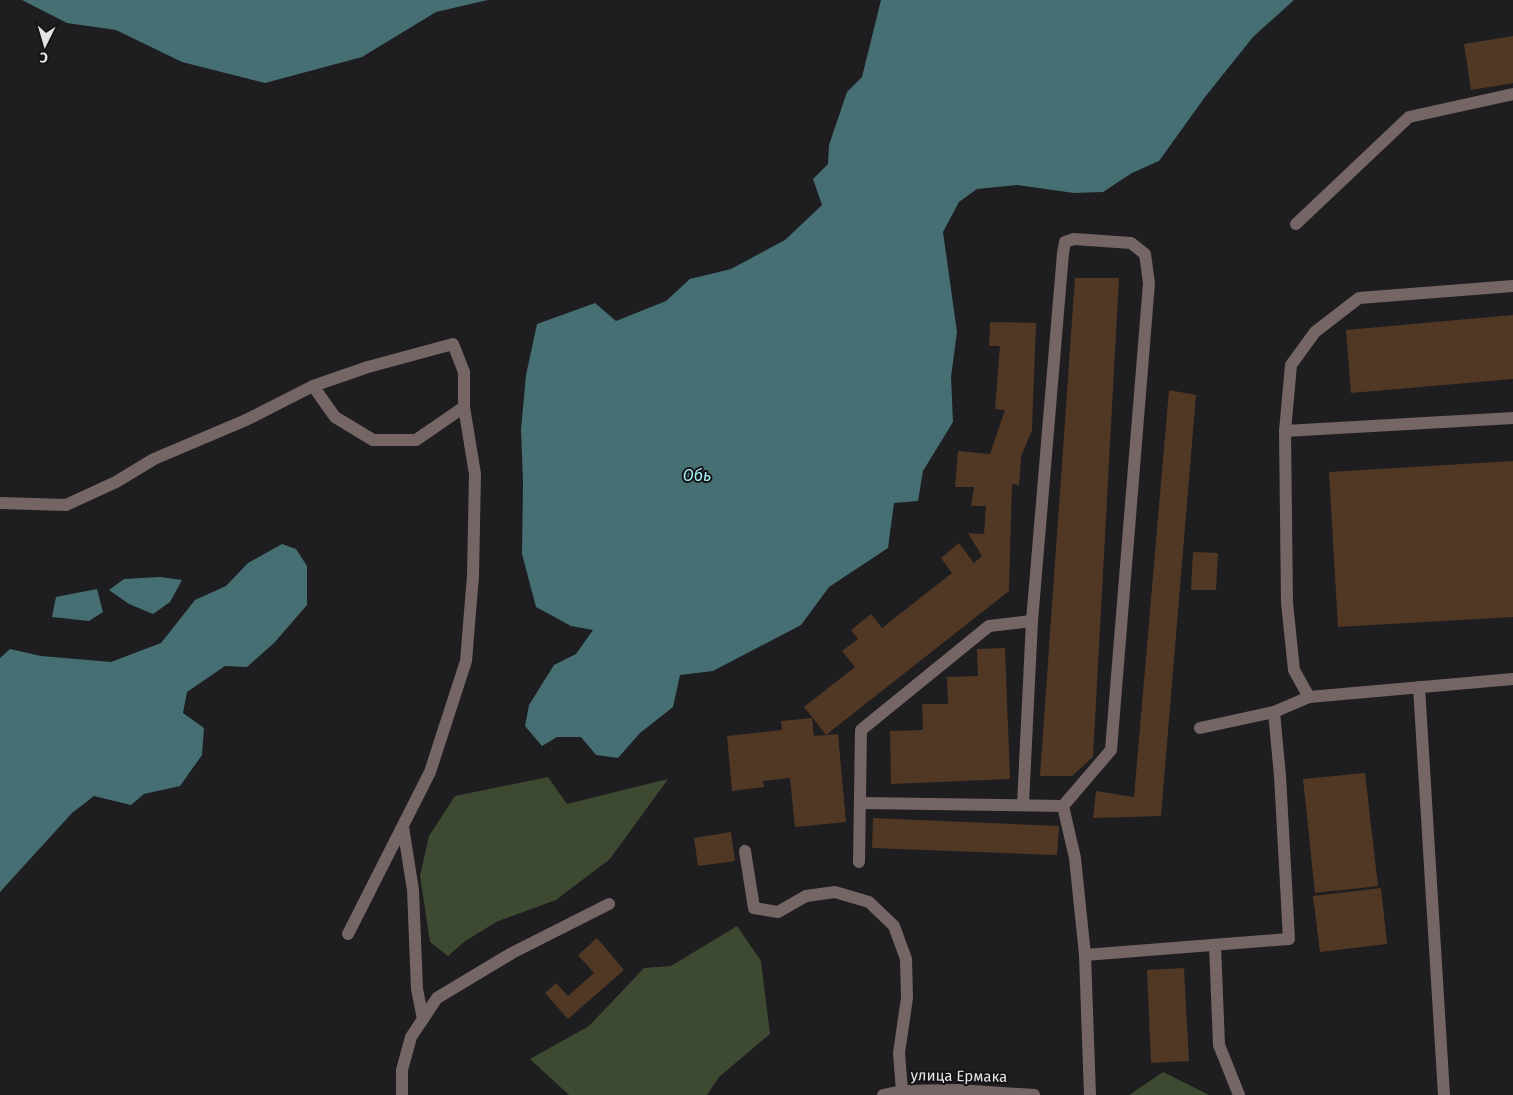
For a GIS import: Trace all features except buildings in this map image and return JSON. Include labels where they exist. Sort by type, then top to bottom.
[{"type":"street","points":[[1296,224],[1409,117],[1513,94]]},
{"type":"street","points":[[1023,804],[1032,621],[1065,242],[1074,239],[1131,243],[1145,254],[1149,283],[1111,750],[1063,806]]},
{"type":"street","points":[[1309,697],[1294,670],[1287,603],[1285,431],[1290,365],[1315,332],[1359,298],[1513,286]]},
{"type":"street","points":[[0,503],[66,505],[116,482],[154,459],[246,420],[313,386],[368,367],[453,344],[464,372],[464,407],[475,474],[473,576],[466,661],[430,772],[348,934]]},
{"type":"street","points":[[313,386],[335,417],[373,440],[416,440],[464,407]]},
{"type":"street","points":[[1285,431],[1513,418]]},
{"type":"street","points":[[859,862],[861,730],[989,626],[1032,621]]},
{"type":"street","points":[[1200,728],[1274,712],[1309,697],[1513,679]]},
{"type":"street","points":[[1419,687],[1444,1095]]},
{"type":"street","points":[[1085,955],[1289,939],[1280,776],[1274,712]]},
{"type":"street","points":[[860,803],[1063,806]]},
{"type":"street","points":[[1063,806],[1075,858],[1085,955],[1090,1095]]},
{"type":"street","points":[[403,827],[413,890],[416,970],[423,1019]]},
{"type":"street","points":[[745,851],[754,908],[778,912],[806,896],[835,892],[869,902],[894,926],[906,959],[907,998],[899,1053],[902,1092]]},
{"type":"street","points":[[402,1095],[402,1070],[411,1037],[437,998],[512,953],[609,904]]},
{"type":"street","points":[[1215,945],[1219,1045],[1239,1095]]},
{"type":"street","name":"улица Ермака","points":[[883,1095],[902,1092],[957,1090],[1034,1095]]},
{"type":"green space","points":[[548,777],[567,804],[668,779],[610,859],[556,900],[496,922],[464,942],[448,956],[430,942],[420,876],[429,836],[455,796]]},
{"type":"green space","points":[[737,926],[761,961],[770,1034],[719,1077],[707,1095],[569,1095],[530,1059],[589,1026],[644,968],[671,966]]},
{"type":"green space","points":[[1163,1072],[1209,1095],[1129,1095]]},
{"type":"water","points":[[22,0],[488,0],[436,12],[362,57],[265,83],[182,62],[116,30],[67,23]]},
{"type":"water","name":"Обь","points":[[881,0],[1294,0],[1253,37],[1205,97],[1159,161],[1132,173],[1103,192],[1074,193],[1017,185],[977,189],[959,202],[943,232],[957,332],[951,377],[953,422],[923,471],[918,501],[894,503],[888,548],[829,587],[801,625],[713,671],[680,675],[673,707],[640,733],[618,758],[596,755],[581,737],[557,737],[542,746],[525,726],[529,705],[554,665],[576,654],[593,630],[571,626],[536,607],[522,554],[523,482],[521,429],[526,375],[537,324],[595,303],[616,321],[666,301],[690,279],[731,269],[785,240],[822,205],[813,179],[828,164],[829,145],[847,92],[862,77]]},
{"type":"water","points":[[282,544],[296,549],[307,566],[307,605],[274,643],[247,667],[225,666],[187,692],[183,713],[204,728],[202,755],[180,786],[144,794],[131,805],[94,796],[72,813],[0,892],[0,658],[10,649],[41,656],[111,662],[161,643],[195,600],[226,586],[248,563]]},
{"type":"water","points":[[160,577],[182,580],[170,602],[153,614],[129,604],[109,590],[124,579]]},
{"type":"water","points":[[97,589],[103,612],[89,621],[52,617],[56,597]]}]
